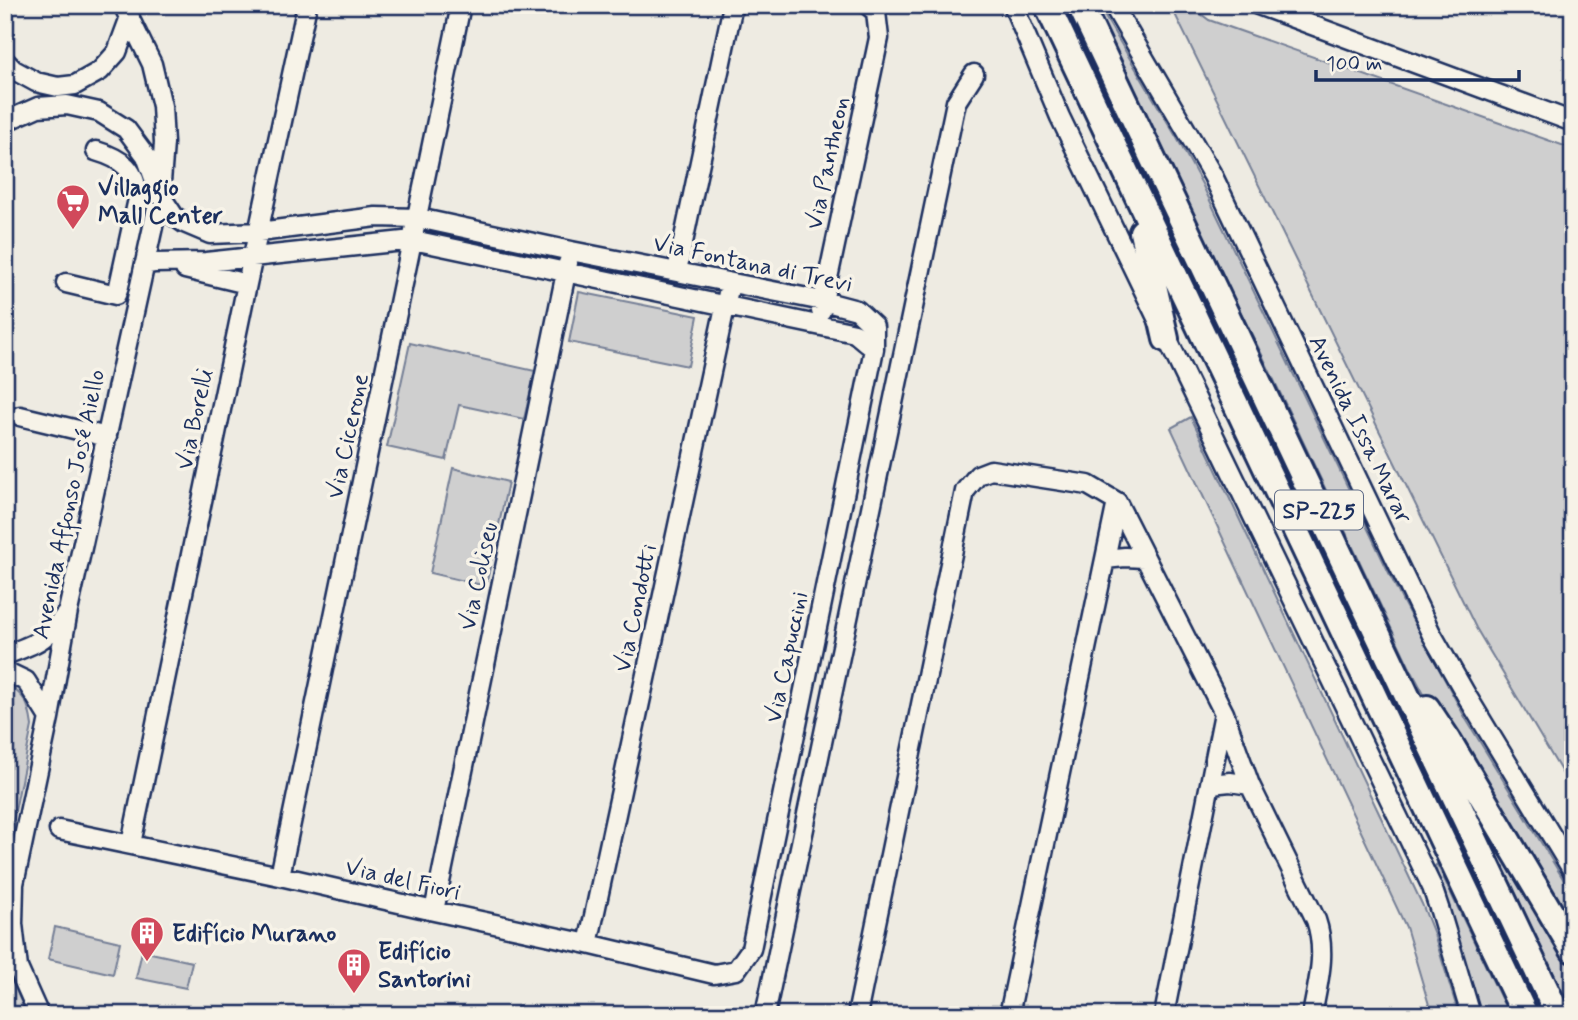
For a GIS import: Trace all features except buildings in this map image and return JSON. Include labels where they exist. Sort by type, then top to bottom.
[{"type":"highway","name":"SP-225","points":[[1047,5],[1525,1015]]},
{"type":"highway","name":"SP-225","points":[[1080,5],[1558,1015]]},
{"type":"highway","points":[[1132,187],[1166,339]]},
{"type":"highway","points":[[1381,640],[1449,741],[1573,950]]},
{"type":"street","name":"Via Borelli","points":[[131,844],[307,5]]},
{"type":"street","name":"Via Cicerone","points":[[281,876],[461,5]]},
{"type":"street","points":[[677,271],[733,5]]},
{"type":"street","points":[[1013,5],[1060,117],[1432,887],[1471,1015]]},
{"type":"street","name":"Avenida Issa Marar","points":[[1113,5],[1213,176],[1431,633],[1573,871]]},
{"type":"street","points":[[1258,5],[1573,122]]},
{"type":"street","name":"Via Pantheon","points":[[818,324],[879,38],[872,9]]},
{"type":"street","points":[[5,61],[14,70],[36,82],[58,87],[75,85],[100,71],[117,52],[126,11]]},
{"type":"street","name":"Avenida Affonso José Aiello","points":[[39,1015],[18,968],[13,924],[14,884],[49,718],[68,611],[160,195],[164,143],[162,106],[152,64],[126,11]]},
{"type":"street","points":[[765,1015],[956,102],[974,74]]},
{"type":"street","points":[[5,123],[38,107],[67,105],[99,112],[126,129],[146,156],[160,195]]},
{"type":"street","points":[[66,283],[116,295],[127,248],[138,191],[126,163],[112,155],[96,151]]},
{"type":"street","name":"Via Fontana di Trevi","points":[[160,195],[174,216],[210,234],[259,232],[376,217],[418,218],[823,301],[857,310],[874,326],[874,349]]},
{"type":"street","name":"Via Fontana di Trevi","points":[[144,267],[155,263],[206,262],[412,240],[855,332],[874,349]]},
{"type":"street","points":[[127,248],[144,267],[175,268],[247,284]]},
{"type":"street","name":"Via Coliseu","points":[[434,911],[570,251]]},
{"type":"street","name":"Via Condotti","points":[[589,944],[730,284]]},
{"type":"street","name":"Via Capuccini","points":[[736,970],[751,949],[874,349]]},
{"type":"street","points":[[20,416],[107,437]]},
{"type":"street","points":[[858,1015],[965,491],[978,475],[991,470],[1088,485],[1117,502],[1224,713],[1250,785],[1316,920],[1322,955],[1312,1015]]},
{"type":"street","points":[[1009,1015],[1117,502]]},
{"type":"street","points":[[1104,559],[1144,558]]},
{"type":"street","points":[[5,655],[36,644],[50,633],[68,611]]},
{"type":"street","points":[[5,671],[26,681],[49,718]]},
{"type":"street","points":[[1164,1015],[1224,713]]},
{"type":"street","points":[[1211,784],[1230,782],[1250,785]]},
{"type":"street","name":"Via del Fiori","points":[[59,830],[281,876],[713,974],[736,970]]},
{"type":"shaded area","points":[[1056,5],[1072,5],[1547,1015],[1533,1015]]},
{"type":"shaded area","points":[[1095,5],[1098,5],[1202,184],[1403,602],[1466,719],[1573,895],[1573,932],[1426,698],[1409,666],[1264,359],[1178,186]]},
{"type":"shaded area","points":[[1189,5],[1209,20],[1573,149],[1573,791],[1476,628],[1171,6]]},
{"type":"shaded area","points":[[579,292],[698,316],[688,366],[569,342]]},
{"type":"shaded area","points":[[410,343],[535,371],[524,419],[459,405],[446,460],[387,447]]},
{"type":"shaded area","points":[[1191,417],[1422,904],[1459,1015],[1432,1015],[1406,927],[1171,428]]},
{"type":"shaded area","points":[[453,468],[508,482],[486,586],[430,573]]},
{"type":"shaded area","points":[[5,684],[18,692],[25,701],[32,726],[9,841],[5,875]]},
{"type":"shaded area","points":[[1470,798],[1573,963],[1573,1014]]},
{"type":"shaded area","points":[[1437,864],[1509,1015],[1480,1015],[1435,866]]},
{"type":"shaded area","points":[[55,927],[120,942],[113,974],[48,959]]},
{"type":"shaded area","points":[[5,944],[9,974],[27,1015],[5,1015]]},
{"type":"shaded area","points":[[142,951],[192,962],[186,988],[136,978]]},
{"type":"place","name":"Villaggio Mall Center","points":[[73,231]]},
{"type":"place","name":"Edifício Murano","points":[[147,963]]},
{"type":"place","name":"Edifício Santorini","points":[[354,995]]}]
